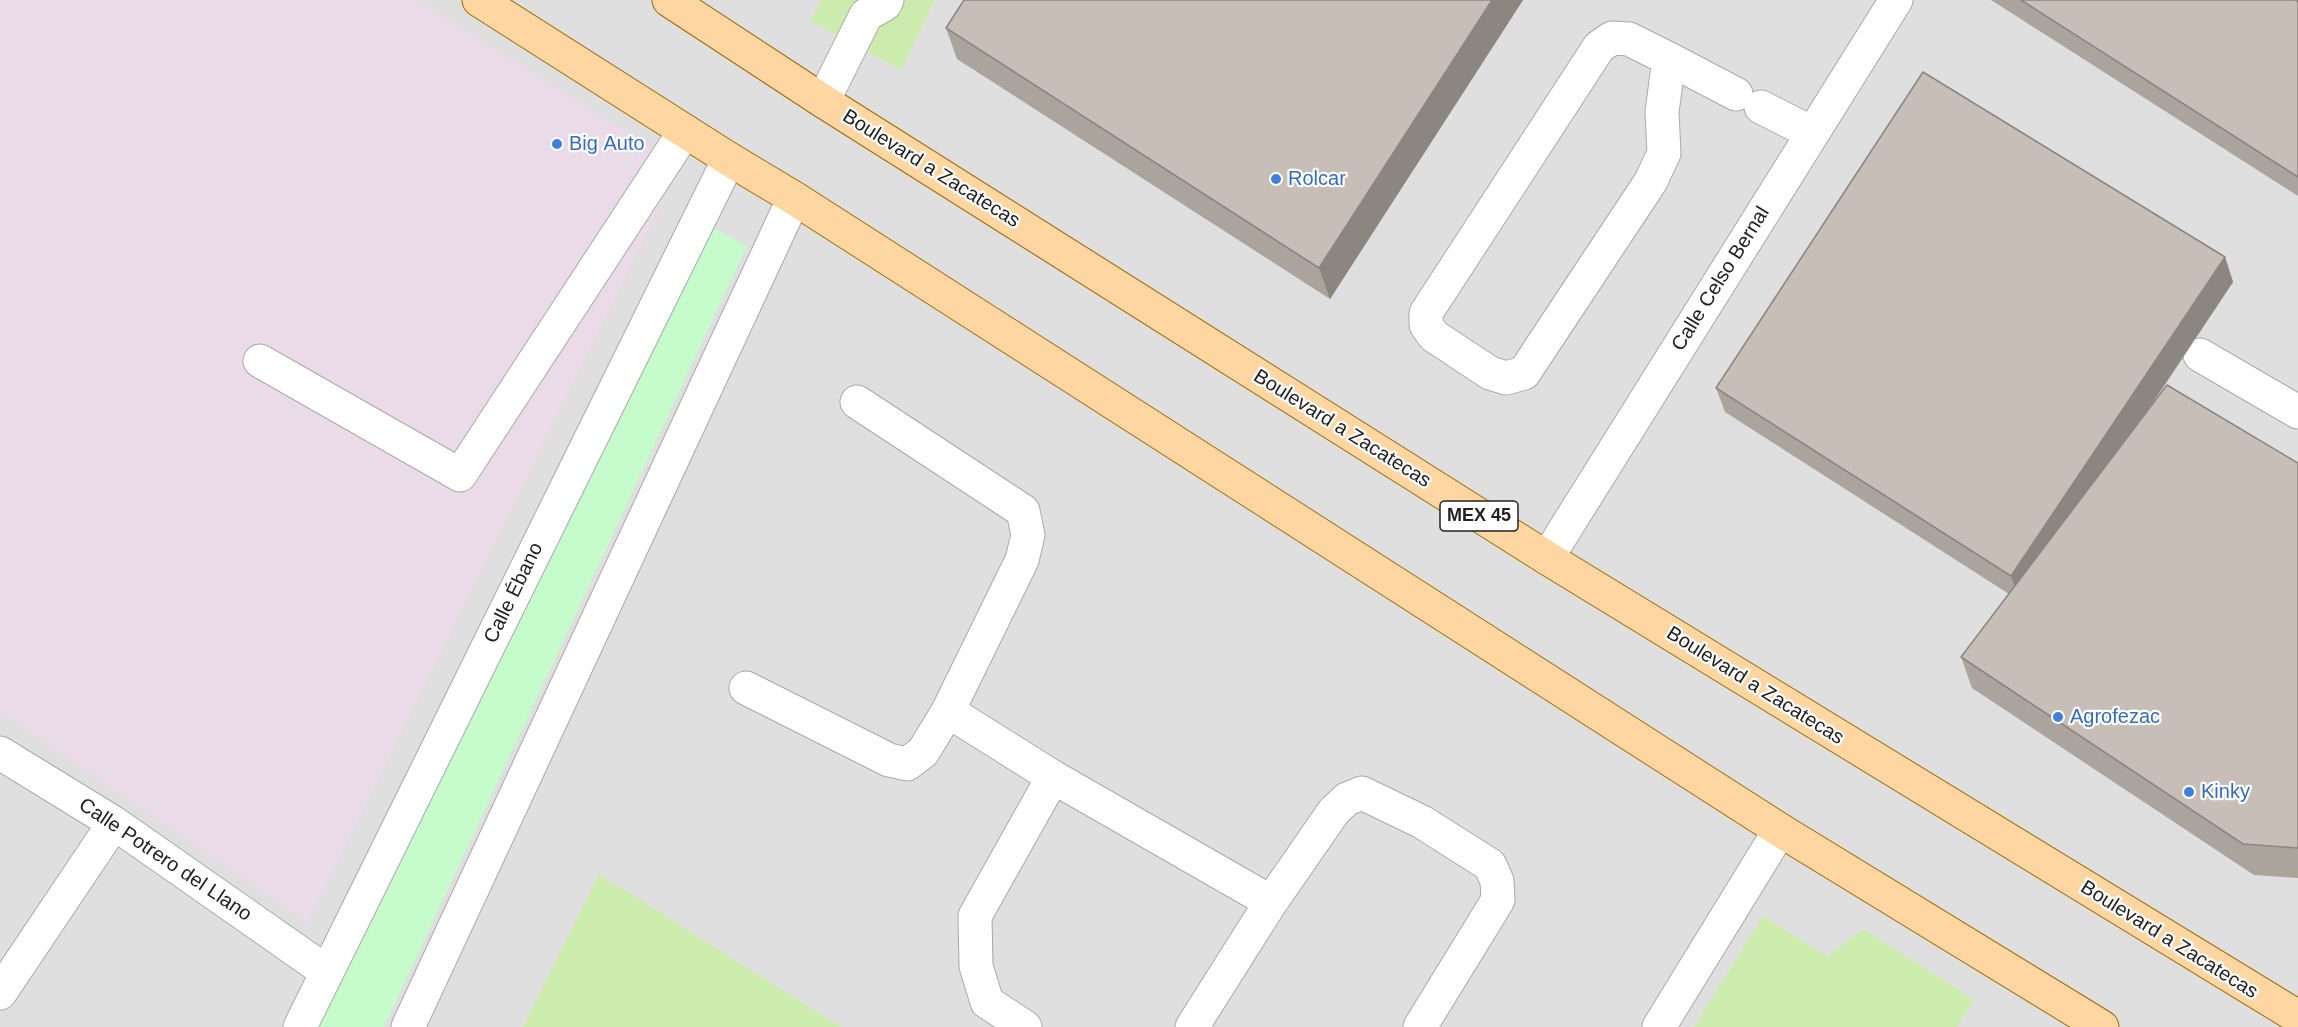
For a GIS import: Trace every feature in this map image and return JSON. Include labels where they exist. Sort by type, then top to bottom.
[{"type":"main road","points":[[479,0],[794,198],[1780,830],[2102,1027]]},
{"type":"main road","name":"Boulevard a Zacatecas","points":[[669,0],[823,101],[1546,558],[2290,1011]]},
{"type":"street","name":"Calle Celso Bernal","points":[[1546,558],[1812,133],[1890,2]]},
{"type":"street","points":[[823,101],[872,5]]},
{"type":"street","points":[[1669,59],[1662,112],[1664,153],[1651,182],[1524,373],[1506,378],[1490,373],[1434,336],[1426,325],[1426,313],[1599,47],[1612,38],[1629,39],[1669,59],[1812,133]]},
{"type":"street","points":[[260,361],[460,475],[685,131]]},
{"type":"street","name":"Calle Ébano","points":[[300,1027],[729,159]]},
{"type":"street","points":[[408,1027],[794,198]]},
{"type":"street","points":[[2200,355],[2298,412]]},
{"type":"street","points":[[746,687],[889,760],[907,764],[923,752],[948,711],[1022,560],[1028,535],[1023,511],[856,402]]},
{"type":"street","points":[[948,711],[1053,777],[1271,902]]},
{"type":"street","name":"Calle Potrero del Llano","points":[[0,753],[114,823],[327,972]]},
{"type":"street","points":[[1025,1027],[987,1002],[976,966],[975,916],[1053,777]]},
{"type":"street","points":[[1192,1027],[1271,902],[1334,811],[1347,799],[1362,793],[1422,822],[1490,865],[1497,881],[1498,900],[1420,1027]]},
{"type":"street","points":[[0,993],[114,823]]},
{"type":"street","points":[[1659,1027],[1780,830]]},
{"type":"shaded area","points":[[0,0],[2298,0],[2298,1027],[0,1027]]},
{"type":"shaded area","points":[[0,0],[417,0],[680,166],[308,923],[0,712]]},
{"type":"green space","points":[[821,0],[935,0],[901,70],[810,21]]},
{"type":"green space","points":[[710,226],[747,246],[384,1027],[315,1027]]},
{"type":"green space","points":[[599,874],[841,1027],[523,1027]]},
{"type":"green space","points":[[1763,916],[1827,956],[1864,929],[1974,1000],[1957,1027],[1694,1027]]},
{"type":"building","name":"Rolcar","points":[[964,0],[1492,0],[1319,268],[946,28]]},
{"type":"building","points":[[2021,0],[2295,0],[2298,2],[2298,177]]},
{"type":"building","points":[[1923,72],[2225,257],[2011,576],[1716,388]]},
{"type":"building","points":[[2167,385],[2298,463],[2298,848],[2243,844],[1961,657]]},
{"type":"place","name":"Big Auto","points":[[557,144]]},
{"type":"place","name":"Rolcar","points":[[1276,179]]},
{"type":"place","name":"Agrofezac","points":[[2058,717]]},
{"type":"place","name":"Kinky","points":[[2189,792]]}]
